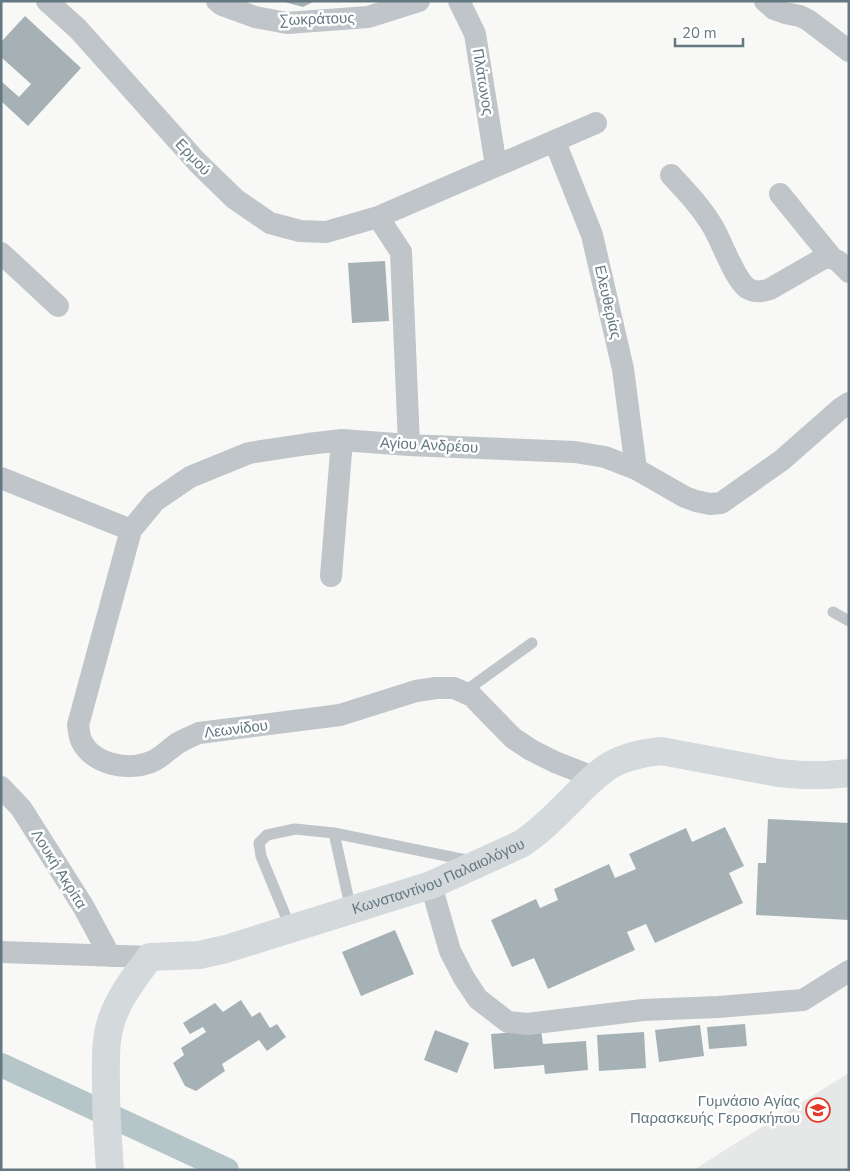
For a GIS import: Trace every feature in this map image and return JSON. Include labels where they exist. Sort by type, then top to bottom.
[{"type":"street","name":"Ερμού","points":[[47,1],[78,29],[197,162],[235,199],[270,223],[300,231],[326,232],[378,218],[596,123]]},
{"type":"street","name":"Σωκράτους","points":[[217,1],[222,5],[255,17],[287,23],[368,17],[419,1]]},
{"type":"street","name":"Πλάτωνος","points":[[459,1],[475,34],[496,166]]},
{"type":"street","points":[[765,1],[774,9],[808,20],[849,51]]},
{"type":"street","name":"Ελευθερίας","points":[[555,142],[592,235],[622,369],[636,469]]},
{"type":"street","points":[[672,175],[713,226],[740,281],[747,288],[761,292],[770,289],[824,258],[841,265]]},
{"type":"street","points":[[780,194],[841,265]]},
{"type":"street","points":[[378,218],[401,252],[409,445]]},
{"type":"street","points":[[1,253],[58,306]]},
{"type":"street","name":"Αγίου Ανδρέου","points":[[131,530],[155,501],[190,476],[249,453],[342,440],[409,445],[575,452],[605,457],[636,469],[685,497],[696,501],[710,504],[721,503],[782,460],[849,403]]},
{"type":"street","points":[[331,576],[342,440]]},
{"type":"street","points":[[1,478],[131,530]]},
{"type":"street","name":"Λεωνίδου","points":[[131,530],[78,725],[80,739],[88,751],[104,761],[120,766],[136,766],[153,761],[179,743],[199,733],[340,716],[416,691],[454,688],[472,696],[513,738],[531,750],[554,762],[593,777]]},
{"type":"street","name":"Κωνσταντίνου Παλαιολόγου","points":[[1,952],[150,957],[200,955],[226,950],[431,885],[521,844],[550,821],[593,777],[610,765],[644,753],[661,752],[779,773],[827,775],[849,773]]},
{"type":"street","name":"Λουκή Ακρίτα","points":[[1,787],[21,808],[83,906],[110,956]]},
{"type":"street","points":[[431,885],[450,951],[464,978],[478,999],[508,1022],[527,1024],[643,1010],[718,1007],[803,1000],[849,971]]},
{"type":"street","points":[[110,1170],[106,1126],[106,1055],[109,1030],[121,998],[150,957]]},
{"type":"lane","points":[[833,612],[849,621]]},
{"type":"lane","points":[[464,692],[532,642]]},
{"type":"lane","points":[[291,929],[261,856],[260,843],[267,835],[295,829],[334,833],[480,863]]},
{"type":"lane","points":[[334,833],[351,910]]},
{"type":"shaded area","name":"Γυμνάσιο Αγίας Παρασκευής Γεροσκήπου","points":[[849,1073],[849,1170],[694,1170],[728,1148]]},
{"type":"building","points":[[281,1],[315,1],[303,7]]},
{"type":"building","points":[[25,16],[81,68],[28,126],[1,101],[1,81],[19,97],[31,84],[1,57],[1,42]]},
{"type":"building","points":[[385,261],[389,321],[352,323],[348,263]]},
{"type":"building","points":[[768,819],[849,823],[849,920],[756,915],[758,863],[766,863]]},
{"type":"building","points":[[725,827],[744,866],[729,873],[743,903],[655,943],[646,924],[627,932],[635,950],[548,989],[534,958],[512,967],[491,920],[536,899],[540,908],[558,900],[554,889],[609,864],[615,878],[636,869],[629,854],[686,828],[692,842]]},
{"type":"building","points":[[395,930],[414,974],[361,996],[342,952]]},
{"type":"building","points":[[241,1000],[252,1017],[260,1012],[270,1028],[277,1024],[286,1037],[267,1051],[259,1040],[222,1064],[225,1071],[196,1091],[185,1086],[173,1063],[184,1055],[181,1048],[206,1032],[203,1027],[190,1034],[183,1023],[215,1003],[223,1012]]},
{"type":"building","points":[[745,1024],[747,1046],[709,1049],[707,1027]]},
{"type":"building","points":[[700,1025],[704,1056],[659,1062],[655,1030]]},
{"type":"building","points":[[435,1030],[469,1043],[457,1073],[424,1060]]},
{"type":"building","points":[[541,1030],[543,1044],[586,1041],[588,1070],[545,1074],[544,1065],[494,1069],[491,1034]]},
{"type":"building","points":[[644,1032],[646,1068],[599,1071],[597,1035]]},
{"type":"waterway","points":[[1,1065],[227,1170]]},
{"type":"place","name":"Γυμνάσιο Αγίας Παρασκευής Γεροσκήπου","points":[[818,1110]]}]
